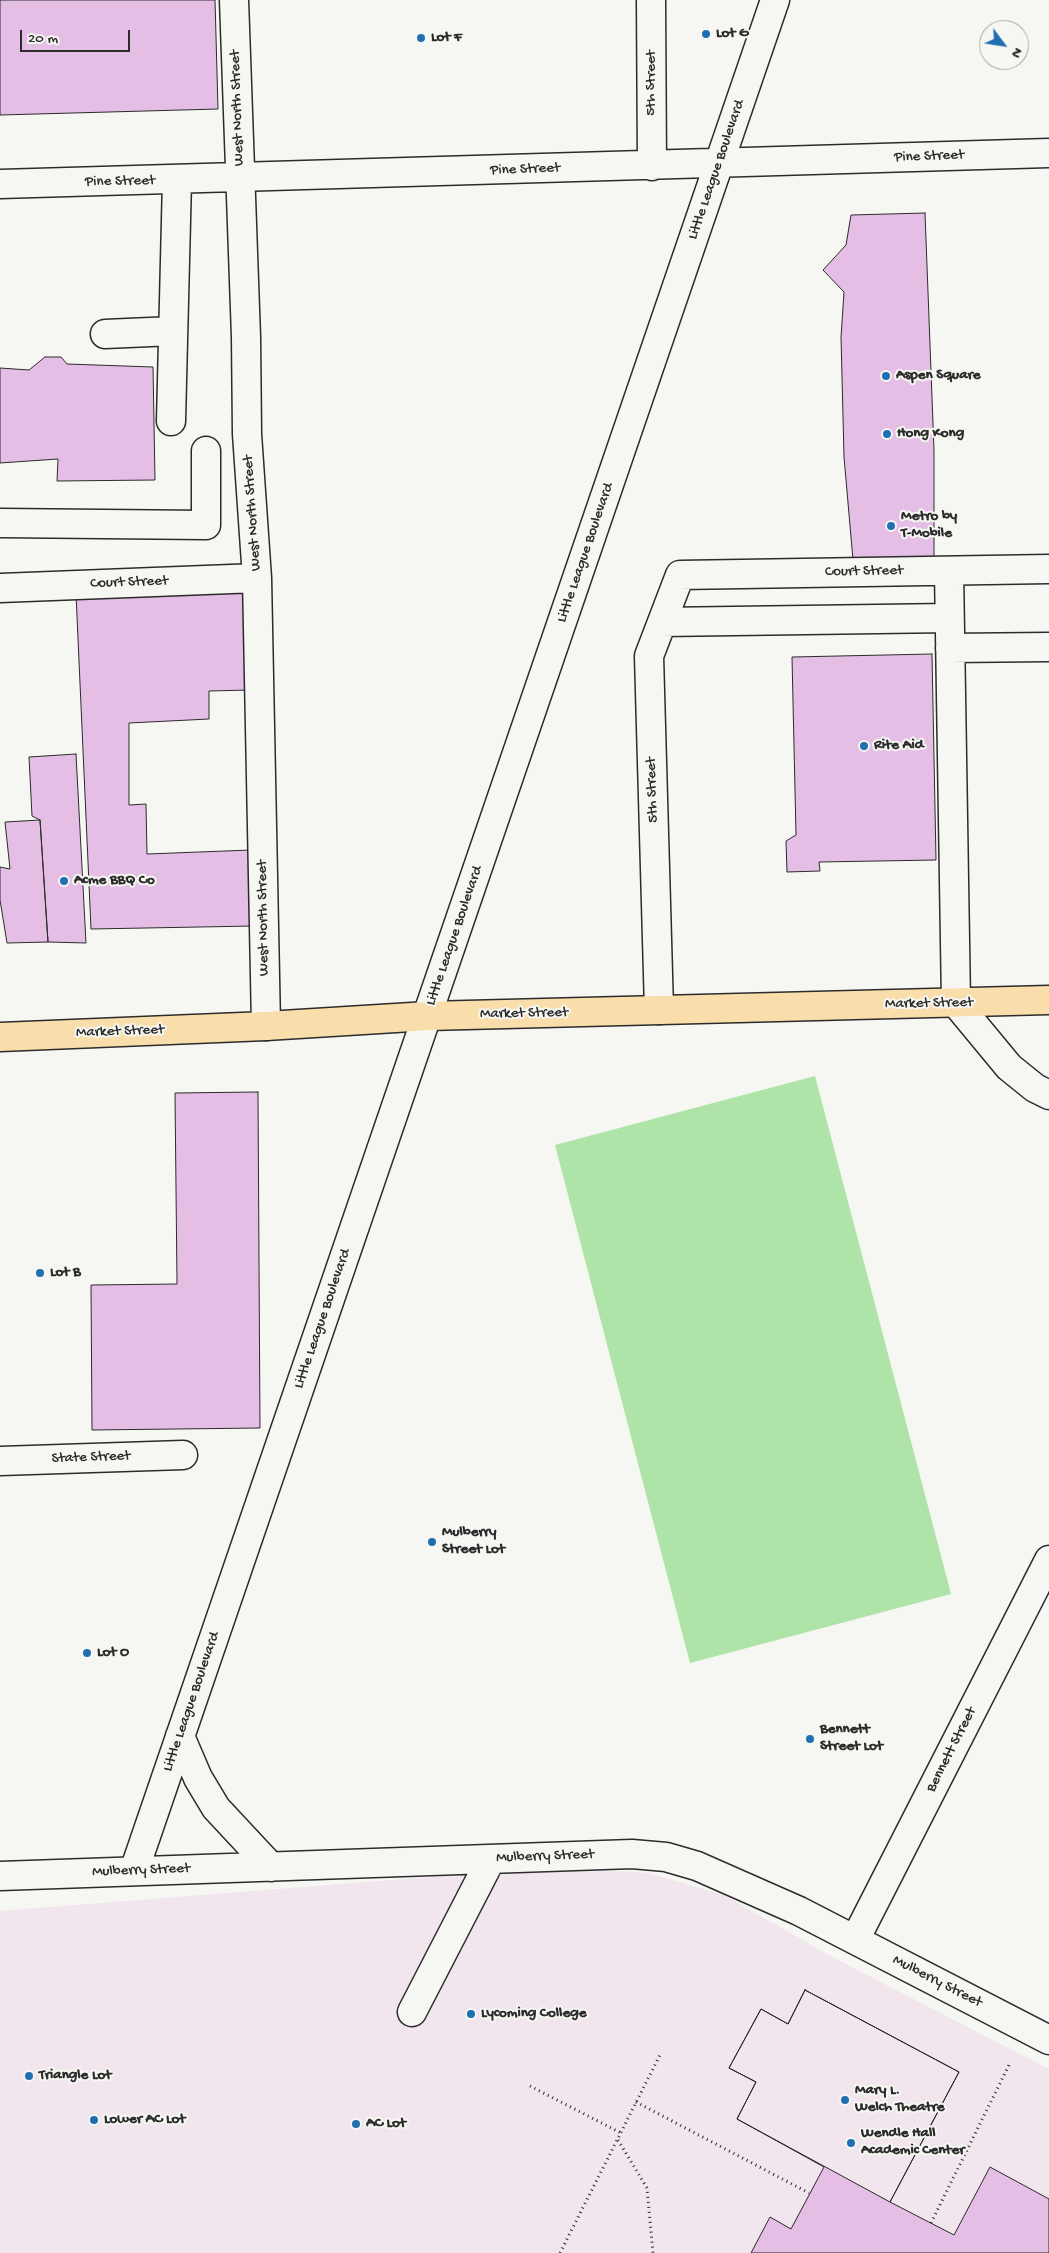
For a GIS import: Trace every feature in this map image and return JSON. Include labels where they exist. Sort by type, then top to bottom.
[{"type":"main road","name":"Market Street","points":[[0,1038],[266,1026],[428,1016],[1049,1000]]},
{"type":"street","name":"West North Street","points":[[234,0],[246,337],[247,434],[257,578],[266,1026]]},
{"type":"street","name":"5th Street","points":[[651,0],[652,166]]},
{"type":"street","name":"Little League Boulevard","points":[[134,1872],[775,0]]},
{"type":"street","name":"Pine Street","points":[[0,184],[1049,153]]},
{"type":"street","points":[[171,421],[176,180]]},
{"type":"street","points":[[105,334],[173,331]]},
{"type":"street","points":[[0,523],[206,525],[206,451]]},
{"type":"street","name":"Court Street","points":[[680,575],[1049,569]]},
{"type":"street","points":[[949,571],[956,1003],[1009,1067],[1035,1088],[1049,1095]]},
{"type":"street","name":"5th Street","points":[[659,1010],[649,656],[680,575]]},
{"type":"street","name":"Court Street","points":[[0,588],[257,578]]},
{"type":"street","points":[[662,622],[950,618]]},
{"type":"street","points":[[950,648],[1049,647]]},
{"type":"street","name":"State Street","points":[[0,1461],[183,1455]]},
{"type":"street","name":"Bennett Street","points":[[855,1940],[1047,1568]]},
{"type":"street","points":[[180,1736],[198,1778],[216,1808],[271,1867]]},
{"type":"street","name":"Mulberry Street","points":[[0,1876],[632,1854],[666,1858],[697,1866],[746,1886],[1049,2040]]},
{"type":"street","points":[[412,2012],[491,1859]]},
{"type":"path","points":[[560,2253],[661,2053]]},
{"type":"path","points":[[930,2223],[1009,2065]]},
{"type":"path","points":[[530,2086],[621,2133]]},
{"type":"path","points":[[636,2102],[810,2193]]},
{"type":"path","points":[[618,2139],[647,2188],[653,2253]]},
{"type":"shaded area","name":"Lycoming College","points":[[556,1867],[648,1873],[724,1895],[836,1959],[1049,2069],[1049,2253],[0,2253],[0,1911]]},
{"type":"green space","points":[[815,1076],[951,1594],[690,1663],[555,1145]]},
{"type":"building","points":[[0,0],[215,0],[218,109],[0,115]]},
{"type":"building","name":"Aspen Square","points":[[925,213],[934,450],[934,561],[853,560],[844,457],[841,337],[844,292],[823,270],[846,245],[851,215]]},
{"type":"building","points":[[45,357],[61,357],[67,364],[153,367],[155,480],[57,481],[58,459],[0,463],[0,368],[29,370]]},
{"type":"building","points":[[252,586],[250,690],[209,691],[209,719],[129,723],[129,805],[146,804],[147,854],[251,850],[254,926],[91,929],[76,594]]},
{"type":"building","name":"Rite Aid","points":[[932,654],[936,860],[819,862],[820,871],[787,872],[786,841],[796,835],[792,657]]},
{"type":"building","name":"Acme BBQ Co","points":[[76,754],[86,943],[48,942],[40,820],[32,816],[29,757]]},
{"type":"building","points":[[40,820],[48,942],[7,943],[0,900],[0,867],[10,869],[5,822]]},
{"type":"building","points":[[258,1092],[260,1428],[92,1430],[91,1285],[177,1284],[175,1093]]},
{"type":"building","name":"Mary L. Welch Theatre","points":[[805,1990],[959,2072],[890,2202],[737,2119],[756,2082],[729,2068],[761,2009],[788,2024]]},
{"type":"building","name":"Mary L. Welch Theatre","points":[[805,1990],[959,2072],[890,2202],[954,2235],[990,2167],[1049,2199],[1049,2253],[751,2253],[770,2217],[791,2229],[824,2167],[737,2119],[756,2082],[729,2068],[761,2009],[788,2024]]},
{"type":"place","name":"Lot G","points":[[706,34]]},
{"type":"place","name":"Lot F","points":[[421,38]]},
{"type":"place","name":"Aspen Square","points":[[886,376]]},
{"type":"place","name":"Hong Kong","points":[[887,434]]},
{"type":"place","name":"Metro by T-Mobile","points":[[891,526]]},
{"type":"place","name":"Rite Aid","points":[[864,746]]},
{"type":"place","name":"Acme BBQ Co","points":[[64,881]]},
{"type":"place","name":"Lot B","points":[[40,1273]]},
{"type":"place","name":"Mulberry Street Lot","points":[[432,1542]]},
{"type":"place","name":"Lot O","points":[[87,1653]]},
{"type":"place","name":"Bennett Street Lot","points":[[810,1739]]},
{"type":"place","name":"Lycoming College","points":[[471,2014]]},
{"type":"place","name":"Triangle Lot","points":[[29,2076]]},
{"type":"place","name":"Mary L. Welch Theatre","points":[[845,2100]]},
{"type":"place","name":"Lower AC Lot","points":[[94,2120]]},
{"type":"place","name":"AC Lot","points":[[356,2124]]},
{"type":"place","name":"Wendle Hall Academic Center","points":[[851,2143]]}]
